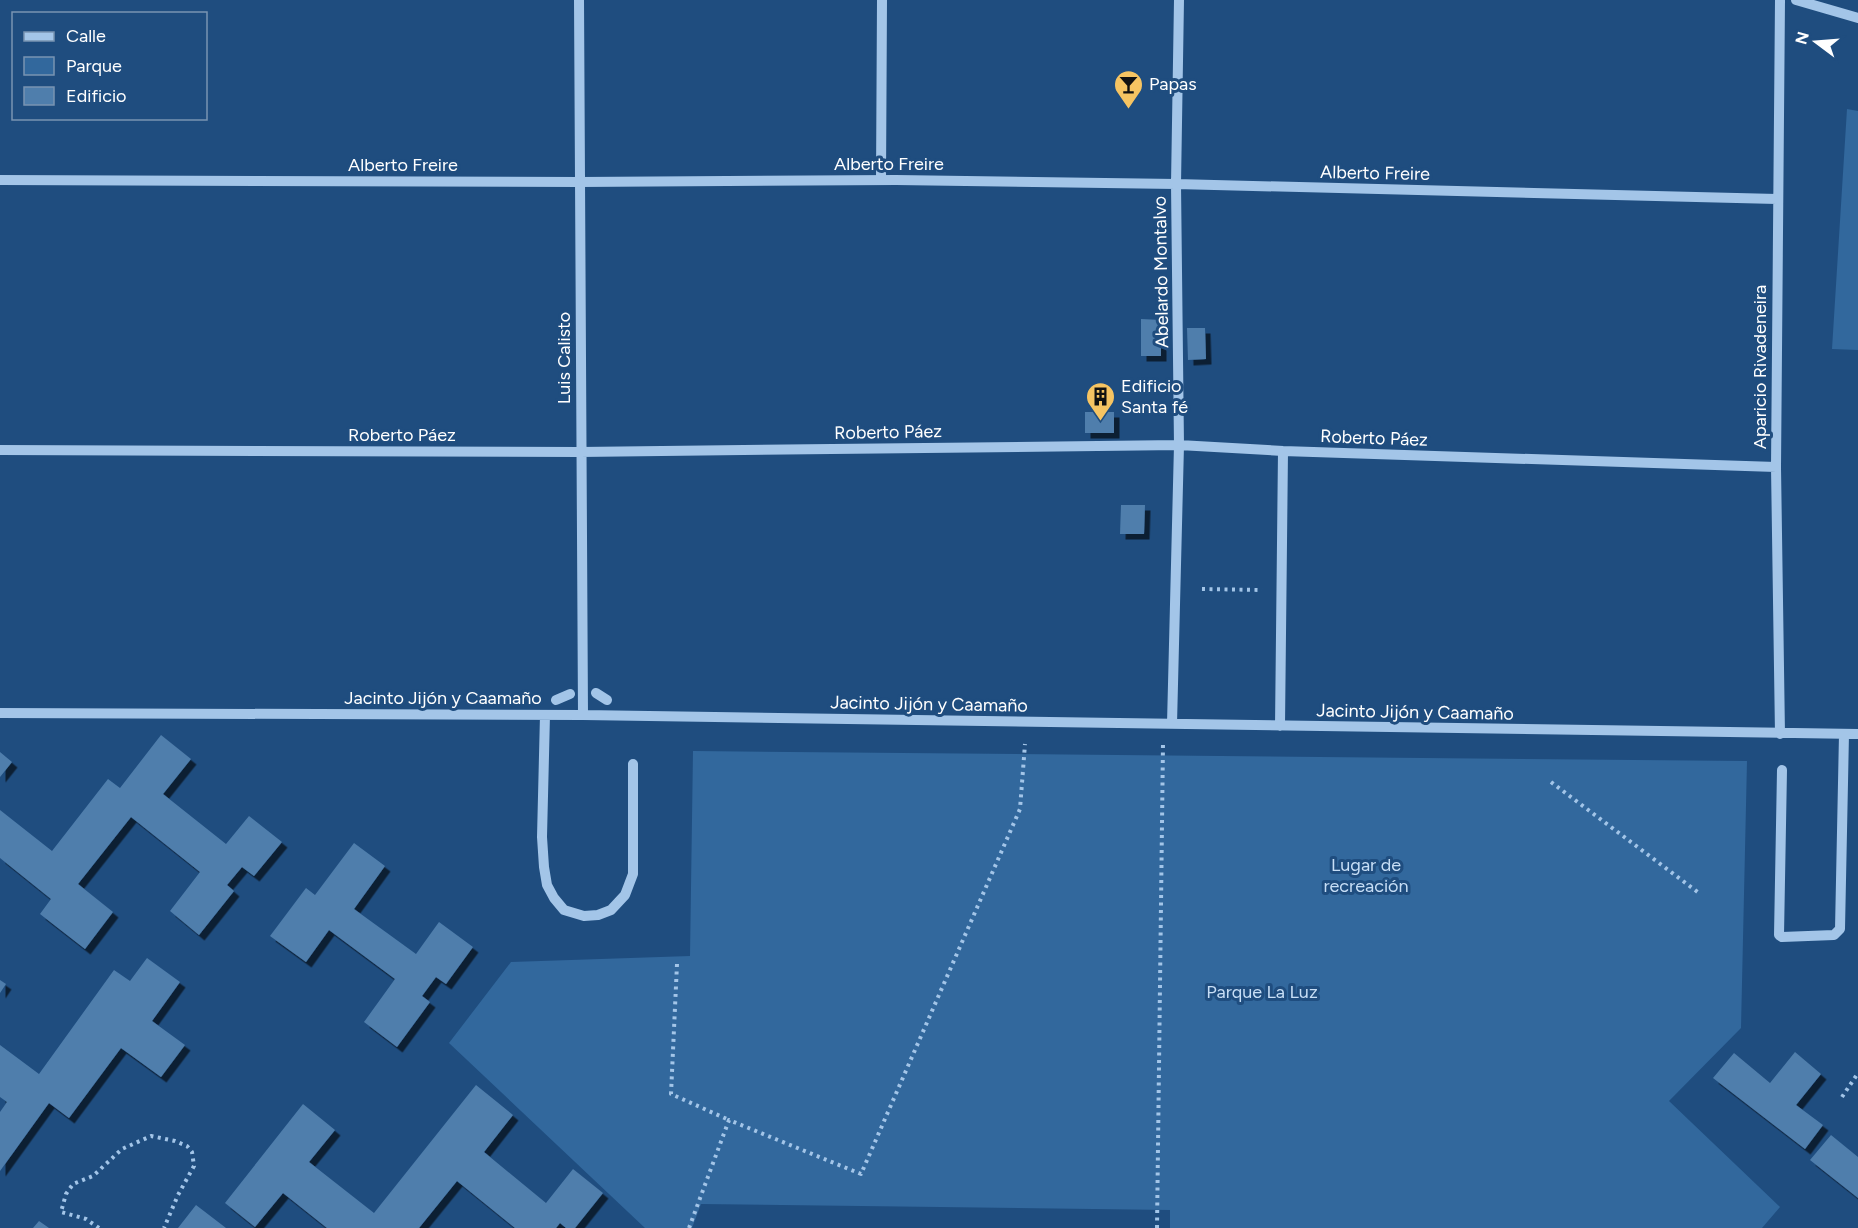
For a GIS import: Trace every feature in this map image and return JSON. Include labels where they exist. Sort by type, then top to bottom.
[{"type":"street","name":"Luis Calisto","points":[[579,0],[580,452],[584,715]]},
{"type":"street","points":[[881,180],[882,0]]},
{"type":"street","name":"Abelardo Montalvo","points":[[1172,724],[1179,445],[1176,184],[1179,0]]},
{"type":"street","name":"Aparicio Rivadeneira","points":[[1780,0],[1776,467],[1780,734]]},
{"type":"street","points":[[1796,0],[1858,18]]},
{"type":"street","name":"Alberto Freire","points":[[0,180],[580,182],[881,180],[1176,184],[1778,199]]},
{"type":"street","name":"Roberto Páez","points":[[0,450],[580,452],[1179,445],[1283,452],[1776,467]]},
{"type":"street","points":[[1280,726],[1283,452]]},
{"type":"street","points":[[596,693],[607,700]]},
{"type":"street","points":[[556,700],[570,694]]},
{"type":"street","name":"Jacinto Jijón y Caamaño","points":[[0,713],[584,715],[1858,734]]},
{"type":"street","points":[[545,715],[542,837],[544,867],[547,885],[564,910],[584,916],[598,915],[611,910],[625,895],[633,874],[633,765]]},
{"type":"street","points":[[1782,770],[1779,935],[1782,937],[1834,935],[1840,929],[1844,734]]},
{"type":"path","points":[[1202,589],[1267,590]]},
{"type":"path","points":[[1157,1228],[1163,743]]},
{"type":"path","points":[[677,964],[671,1094],[861,1174],[1020,809],[1025,744]]},
{"type":"path","points":[[1551,782],[1699,893]]},
{"type":"path","points":[[1842,1098],[1858,1073]]},
{"type":"path","points":[[689,1228],[729,1119]]},
{"type":"path","points":[[99,1228],[86,1219],[61,1212],[66,1194],[73,1184],[93,1176],[122,1149],[151,1136],[187,1146],[192,1152],[194,1166],[164,1228]]},
{"type":"green space","points":[[1847,109],[1858,111],[1858,350],[1832,349]]},
{"type":"green space","name":"Parque La Luz","points":[[693,751],[1747,761],[1741,1028],[1669,1101],[1780,1207],[1762,1228],[1170,1228],[1170,1210],[701,1204],[692,1228],[645,1228],[449,1043],[511,962],[690,956]]},
{"type":"building","points":[[1141,319],[1161,320],[1161,356],[1141,356]]},
{"type":"building","points":[[1187,328],[1205,328],[1206,359],[1188,360]]},
{"type":"building","name":"Edificio Santa fé","points":[[1085,412],[1114,412],[1114,433],[1085,433]]},
{"type":"building","points":[[1121,505],[1145,505],[1144,534],[1120,534]]},
{"type":"building","points":[[161,735],[191,759],[163,794],[226,844],[249,816],[282,842],[254,876],[242,867],[227,885],[234,891],[199,935],[170,911],[200,872],[131,817],[78,884],[113,912],[85,949],[40,914],[51,899],[0,858],[0,810],[52,851],[108,779],[120,788]]},
{"type":"building","points":[[0,752],[12,762],[0,777]]},
{"type":"building","points":[[354,843],[385,866],[354,909],[416,954],[439,922],[473,947],[446,984],[436,977],[422,996],[430,1002],[397,1047],[364,1022],[395,979],[329,930],[306,962],[270,936],[306,888],[315,895]]},
{"type":"building","points":[[147,958],[180,982],[152,1021],[185,1045],[161,1077],[121,1048],[69,1118],[49,1103],[0,1171],[0,1112],[7,1102],[0,1097],[0,1045],[39,1074],[114,970],[130,981]]},
{"type":"building","points":[[0,980],[6,984],[0,993]]},
{"type":"building","points":[[1795,1052],[1821,1074],[1796,1105],[1823,1125],[1805,1149],[1713,1078],[1734,1053],[1770,1083]]},
{"type":"building","points":[[476,1085],[513,1115],[484,1152],[546,1203],[573,1169],[603,1193],[575,1228],[566,1228],[560,1223],[556,1228],[515,1228],[457,1181],[419,1228],[327,1228],[283,1193],[255,1227],[225,1203],[303,1104],[335,1130],[309,1162],[374,1213]]},
{"type":"building","points":[[1831,1135],[1858,1157],[1858,1198],[1810,1160]]},
{"type":"building","points":[[196,1205],[226,1228],[178,1228]]},
{"type":"building","points":[[39,1221],[49,1228],[33,1228]]},
{"type":"place","name":"Papas","points":[[1128,110]]},
{"type":"place","name":"Edificio Santa fé","points":[[1100,422]]},
{"type":"park label","name":"Lugar de recreación","points":[[1366,875]]}]
